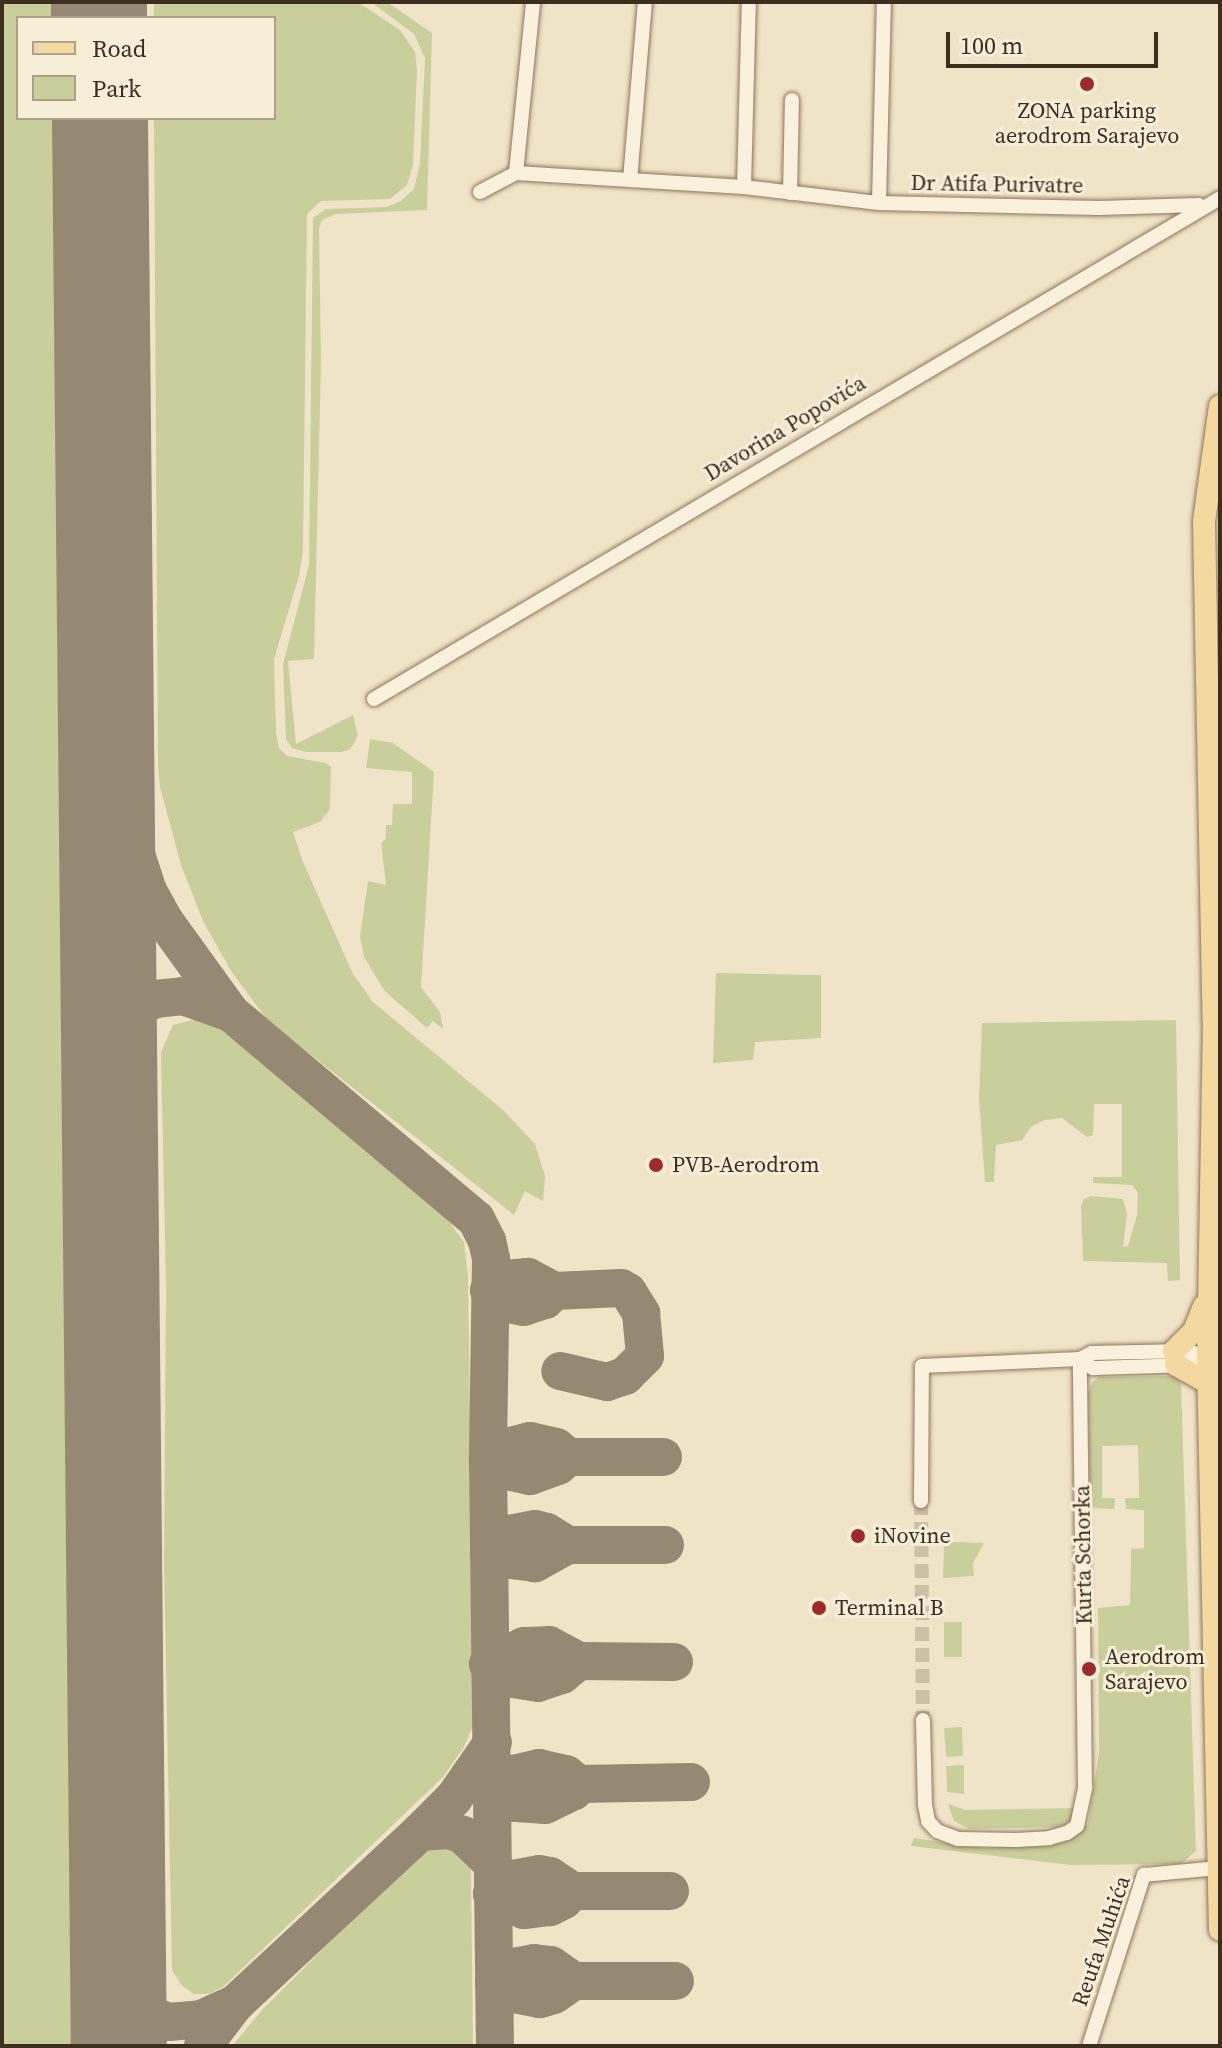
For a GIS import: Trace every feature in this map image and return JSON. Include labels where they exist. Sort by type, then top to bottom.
[{"type":"main road","points":[[1220,406],[1204,522],[1214,1021],[1208,1359],[1220,1930]]},
{"type":"main road","points":[[1209,1294],[1194,1331],[1175,1358],[1209,1383]]},
{"type":"street","points":[[480,192],[516,173],[533,2]]},
{"type":"street","points":[[630,180],[645,2]]},
{"type":"street","points":[[744,187],[749,2]]},
{"type":"street","points":[[879,203],[884,2]]},
{"type":"street","points":[[790,193],[792,100]]},
{"type":"street","name":"Dr Atifa Purivatre","points":[[516,173],[744,187],[879,203],[1099,208],[1204,205]]},
{"type":"street","name":"Davorina Popovića","points":[[374,699],[1220,198]]},
{"type":"street","points":[[921,1501],[922,1366],[1080,1359],[1093,1368],[1198,1353],[1208,1359]]},
{"type":"street","name":"Kurta Schorka","points":[[923,1720],[928,1821],[937,1831],[958,1839],[1016,1840],[1067,1833],[1079,1818],[1085,1787],[1080,1359]]},
{"type":"street","name":"Reufa Muhića","points":[[1089,2046],[1144,1875],[1220,1868]]},
{"type":"green space","points":[[2,2],[53,2],[53,16],[16,16],[16,120],[56,120],[65,505],[81,2046],[2,2046]]},
{"type":"green space","points":[[154,2],[358,2],[400,30],[415,52],[413,165],[407,185],[390,199],[321,201],[307,214],[303,550],[299,576],[274,659],[276,733],[279,748],[287,756],[326,763],[331,767],[330,809],[320,822],[293,832],[303,862],[353,974],[373,1002],[503,1110],[535,1144],[545,1176],[543,1201],[525,1191],[514,1215],[268,1021],[231,971],[203,921],[181,865],[160,787],[158,765],[154,120],[276,120],[276,16],[154,16]]},
{"type":"green space","points":[[371,2],[387,2],[432,33],[427,210],[336,214],[322,220],[319,228],[321,362],[314,659],[288,661],[296,744],[353,715],[358,736],[350,749],[342,752],[306,752],[292,748],[286,739],[283,664],[309,565],[313,218],[326,209],[386,207],[401,201],[414,189],[420,164],[425,58],[414,34]]},
{"type":"green space","points":[[370,739],[393,743],[434,772],[421,987],[440,1012],[443,1029],[433,1021],[427,1028],[397,1002],[384,990],[364,957],[360,936],[368,881],[386,885],[381,843],[386,839],[386,825],[392,825],[393,804],[412,804],[412,772],[366,768]]},
{"type":"green space","points":[[716,973],[821,975],[821,1038],[755,1042],[753,1060],[713,1063]]},
{"type":"green space","points":[[200,1018],[216,1024],[445,1216],[464,1242],[468,1276],[474,1723],[464,1747],[443,1777],[223,1987],[209,1994],[194,1994],[182,1986],[172,1970],[164,1565],[166,1289],[161,1052],[173,1025]]},
{"type":"green space","points":[[1176,1020],[1180,1280],[1168,1281],[1167,1263],[1083,1261],[1081,1206],[1084,1199],[1091,1196],[1123,1199],[1127,1214],[1123,1247],[1128,1246],[1137,1215],[1138,1193],[1132,1185],[1093,1183],[1093,1177],[1122,1177],[1122,1104],[1094,1104],[1093,1135],[1087,1137],[1062,1118],[1045,1120],[1032,1126],[1022,1140],[996,1145],[994,1182],[985,1182],[979,1099],[982,1023]]},
{"type":"green space","points":[[1173,1376],[1181,1383],[1196,1851],[1181,1864],[1070,1865],[911,1846],[914,1838],[984,1848],[1063,1843],[1088,1824],[1099,1753],[1098,1608],[1130,1605],[1131,1549],[1144,1548],[1144,1510],[1126,1509],[1125,1498],[1139,1498],[1138,1445],[1102,1446],[1102,1498],[1115,1498],[1114,1509],[1090,1508],[1088,1393],[1092,1382],[1099,1377]]},
{"type":"green space","points":[[954,1542],[984,1543],[973,1563],[974,1576],[943,1578],[944,1546]]},
{"type":"green space","points":[[944,1622],[962,1622],[962,1657],[944,1657]]},
{"type":"green space","points":[[962,1727],[963,1756],[946,1757],[944,1728]]},
{"type":"green space","points":[[964,1765],[964,1794],[947,1792],[946,1766]]},
{"type":"green space","points":[[948,1804],[966,1810],[1078,1808],[1071,1820],[1060,1827],[969,1829],[954,1821]]},
{"type":"green space","points":[[435,1845],[457,1849],[466,1858],[471,1870],[473,2046],[232,2046],[263,2009],[419,1853]]},
{"type":"taxiway","points":[[107,765],[148,891],[164,920],[231,1013],[476,1219],[487,1241],[491,1259],[488,1460],[495,2046]]},
{"type":"taxiway","points":[[109,1056],[120,1027],[135,1010],[155,999],[183,996],[231,1013]]},
{"type":"taxiway","points":[[528,1277],[554,1291],[545,1300],[524,1307],[503,1303],[489,1290],[503,1279],[528,1277]]},
{"type":"taxiway","points":[[554,1291],[621,1288],[628,1292],[641,1313],[645,1356],[625,1376],[607,1382],[560,1371]]},
{"type":"taxiway","points":[[530,1441],[556,1447],[569,1457],[558,1466],[530,1476],[501,1470],[488,1460],[502,1448],[530,1441]]},
{"type":"taxiway","points":[[569,1457],[663,1457]]},
{"type":"taxiway","points":[[568,1545],[535,1563],[509,1560],[489,1550],[509,1534],[535,1529],[547,1532],[568,1545],[665,1545]]},
{"type":"taxiway","points":[[549,1645],[579,1661],[562,1675],[538,1683],[513,1679],[488,1664],[524,1646],[549,1645]]},
{"type":"taxiway","points":[[579,1661],[674,1662]]},
{"type":"taxiway","points":[[420,1832],[454,1798],[493,1742]]},
{"type":"taxiway","points":[[539,1768],[566,1774],[579,1784],[574,1791],[545,1805],[513,1803],[492,1791],[513,1774],[539,1768]]},
{"type":"taxiway","points":[[579,1784],[691,1782]]},
{"type":"taxiway","points":[[235,2004],[420,1832],[449,1830],[463,1835],[492,1863]]},
{"type":"taxiway","points":[[539,1874],[550,1876],[572,1891],[564,1900],[550,1907],[524,1910],[492,1894],[513,1879],[539,1874]]},
{"type":"taxiway","points":[[572,1891],[670,1891]]},
{"type":"taxiway","points":[[118,1932],[130,1979],[140,2001],[154,2016],[169,2022],[201,2019],[235,2004],[203,2046]]},
{"type":"taxiway","points":[[534,1963],[551,1965],[574,1981],[554,1995],[540,1999],[508,1993],[494,1983],[519,1966],[534,1963]]},
{"type":"taxiway","points":[[574,1981],[675,1981]]},
{"type":"runway","points":[[99,2],[99,16]]},
{"type":"runway","points":[[100,120],[119,2046]]},
{"type":"tunnel","points":[[921,1501],[923,1720]]},
{"type":"place","name":"ZONA parking aerodrom Sarajevo","points":[[1087,84]]},
{"type":"place","name":"PVB-Aerodrom","points":[[656,1165]]},
{"type":"place","name":"iNovine","points":[[858,1536]]},
{"type":"place","name":"Terminal B","points":[[819,1608]]},
{"type":"place","name":"Aerodrom Sarajevo","points":[[1089,1669]]}]
